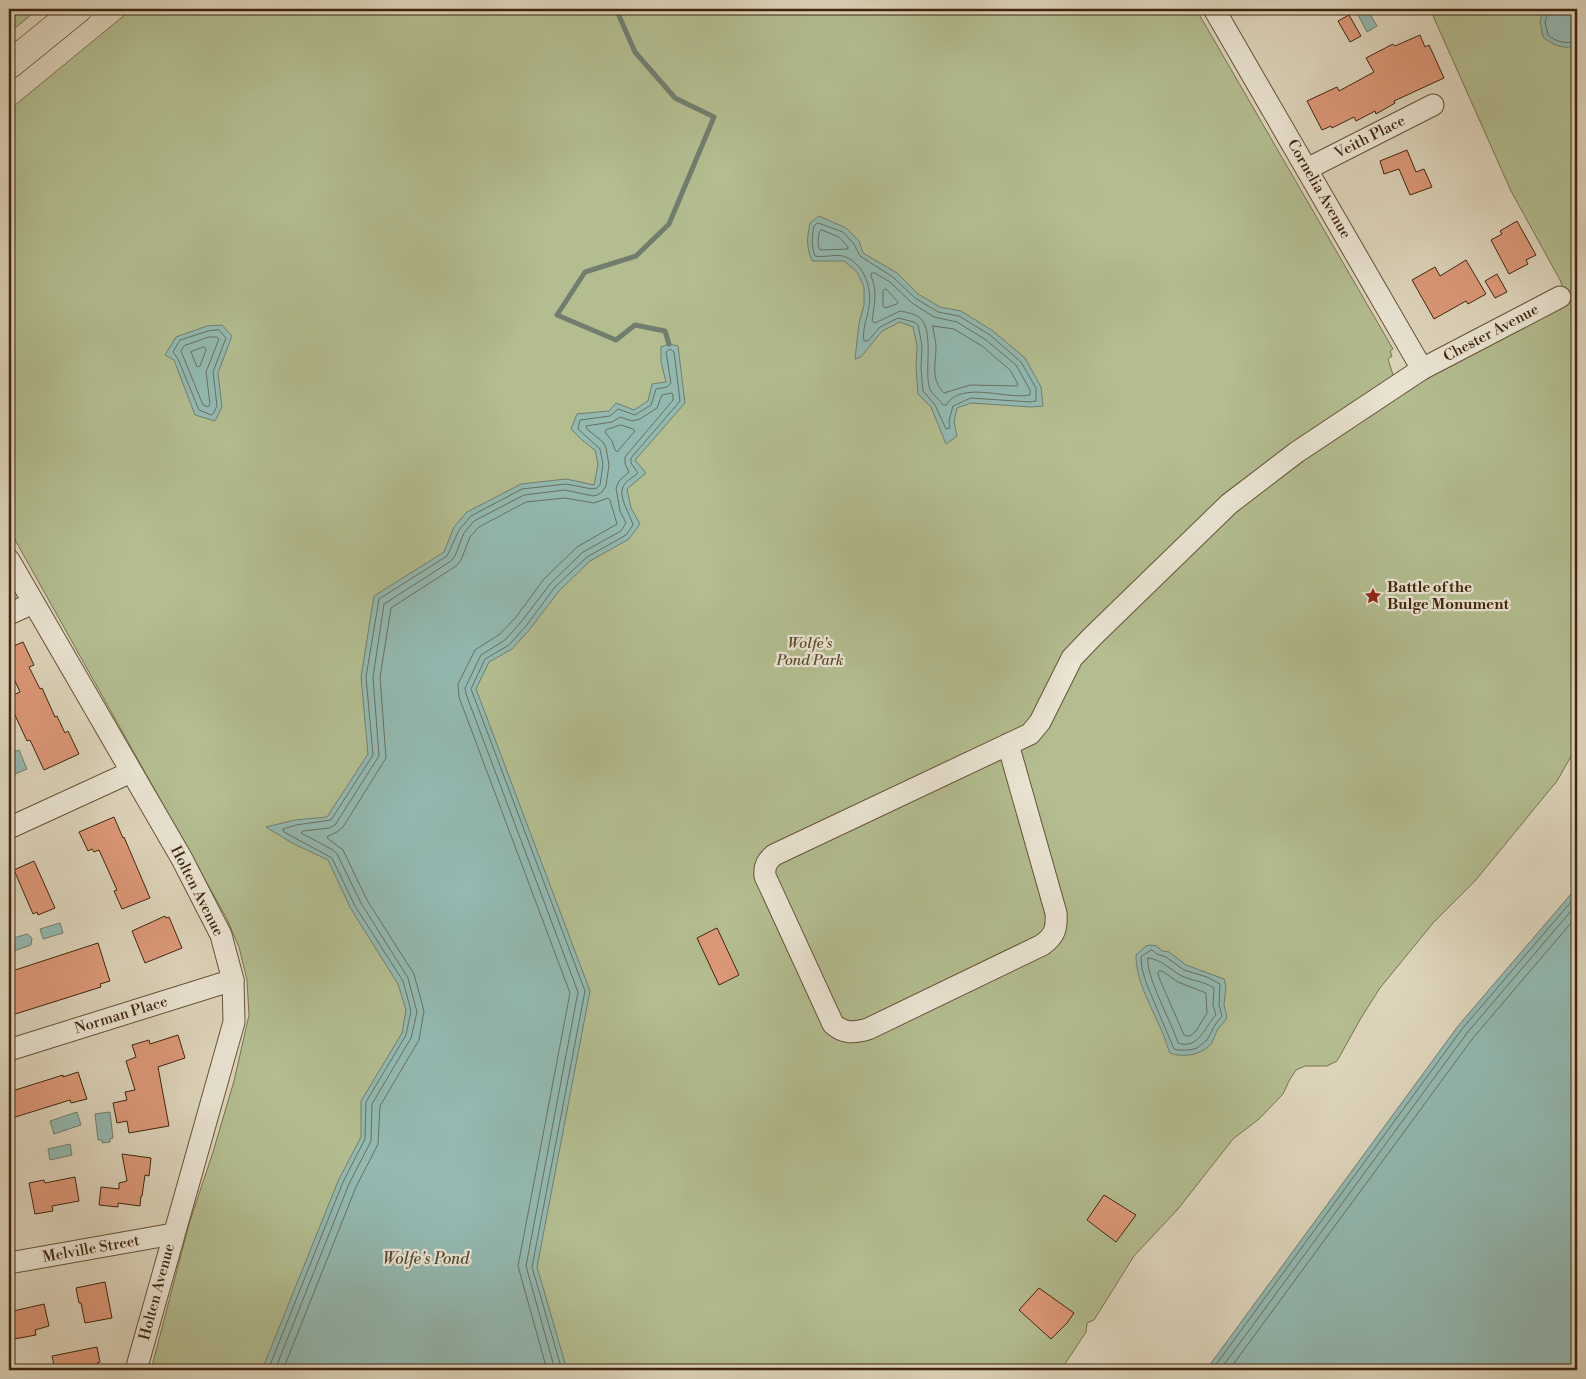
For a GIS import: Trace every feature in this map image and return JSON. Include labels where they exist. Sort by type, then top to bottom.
[{"type":"main road","points":[[9,65],[78,9]]},
{"type":"street","name":"Cornelia Avenue","points":[[1214,9],[1422,369]]},
{"type":"street","name":"Veith Place","points":[[1307,169],[1433,105]]},
{"type":"street","name":"Chester Avenue","points":[[1008,744],[1056,913],[1057,924],[1055,932],[1042,945],[868,1029],[848,1032],[841,1031],[833,1024],[765,876],[768,860],[774,855],[1008,744],[1030,734],[1040,722],[1072,658],[1092,636],[1229,504],[1297,452],[1422,369],[1560,297]]},
{"type":"street","name":"Holten Avenue","points":[[9,560],[182,859],[221,935],[233,980],[234,1022],[136,1370]]},
{"type":"street","points":[[9,614],[33,603]]},
{"type":"street","points":[[9,828],[131,772]]},
{"type":"street","name":"Norman Place","points":[[9,1050],[233,980]]},
{"type":"street","name":"Melville Street","points":[[9,1263],[173,1234]]},
{"type":"green space","points":[[9,9],[38,9],[9,33]]},
{"type":"green space","name":"Wolfe's Pond Park","points":[[132,9],[1196,9],[1393,349],[1390,351],[1392,356],[1388,359],[1398,391],[1569,303],[1560,280],[1511,191],[1430,9],[1577,9],[1577,750],[1573,753],[1557,781],[1475,881],[1433,923],[1380,988],[1337,1061],[1327,1066],[1305,1066],[1296,1070],[1283,1094],[1259,1119],[1233,1139],[1178,1209],[1134,1256],[1094,1320],[1087,1323],[1086,1332],[1061,1370],[151,1370],[189,1224],[234,1081],[249,1015],[247,980],[239,947],[227,919],[9,529],[9,110]]},
{"type":"water","points":[[1367,9],[1377,26],[1367,32],[1357,13]]},
{"type":"water","points":[[1544,9],[1577,9],[1577,46],[1559,46],[1543,37],[1540,21]]},
{"type":"water","points":[[819,216],[846,228],[859,241],[863,253],[897,273],[918,294],[940,307],[961,311],[993,331],[1025,358],[1041,387],[1043,406],[971,403],[957,408],[954,422],[957,436],[946,444],[931,407],[918,394],[917,346],[913,327],[900,322],[882,331],[861,357],[855,359],[859,323],[864,305],[864,287],[857,272],[844,261],[812,261],[808,246],[808,233],[810,223]]},
{"type":"water","points":[[222,325],[232,336],[218,373],[222,407],[215,421],[195,415],[174,360],[165,355],[176,337],[207,326]]},
{"type":"water","name":"Wolfe's Pond","points":[[669,344],[678,346],[685,403],[635,460],[646,473],[627,489],[631,508],[640,524],[629,539],[590,561],[559,591],[512,649],[489,662],[476,689],[590,991],[537,1267],[567,1370],[262,1370],[339,1179],[361,1137],[361,1101],[402,1033],[406,1010],[398,984],[351,909],[328,860],[292,843],[266,827],[295,820],[327,817],[368,754],[361,677],[374,596],[444,552],[454,527],[467,512],[521,484],[566,479],[594,485],[598,464],[595,450],[571,429],[577,414],[609,411],[616,403],[634,410],[648,401],[652,384],[666,382],[661,362],[661,347]]},
{"type":"water","points":[[19,750],[27,769],[15,774],[9,754]]},
{"type":"water","points":[[1577,887],[1577,1370],[1206,1370],[1458,1026]]},
{"type":"water","points":[[60,923],[63,933],[43,939],[40,929]]},
{"type":"water","points":[[27,934],[32,938],[31,945],[14,951],[10,939]]},
{"type":"water","points":[[1150,945],[1169,952],[1186,965],[1224,979],[1226,986],[1224,1005],[1227,1017],[1218,1029],[1211,1044],[1202,1051],[1186,1055],[1170,1053],[1139,976],[1136,955],[1146,946]]},
{"type":"water","points":[[77,1112],[81,1125],[54,1134],[50,1121]]},
{"type":"water","points":[[110,1112],[113,1138],[110,1139],[110,1142],[102,1143],[102,1140],[98,1140],[95,1114]]},
{"type":"water","points":[[70,1144],[72,1155],[50,1160],[48,1149]]},
{"type":"building","points":[[1349,15],[1361,36],[1350,42],[1338,21]]},
{"type":"building","points":[[1420,35],[1425,47],[1429,45],[1444,78],[1394,101],[1395,103],[1376,114],[1375,111],[1356,121],[1354,117],[1332,128],[1331,126],[1322,130],[1307,101],[1337,87],[1339,91],[1374,72],[1366,58],[1393,44],[1395,46]]},
{"type":"building","points":[[1407,150],[1416,172],[1424,169],[1432,187],[1410,195],[1399,169],[1384,174],[1380,161]]},
{"type":"building","points":[[1517,221],[1536,255],[1526,260],[1528,264],[1509,274],[1491,240],[1502,234],[1500,231]]},
{"type":"building","points":[[1466,260],[1486,294],[1468,304],[1466,301],[1434,319],[1412,280],[1435,267],[1440,276]]},
{"type":"building","points":[[1497,274],[1507,292],[1495,298],[1485,281]]},
{"type":"building","points":[[23,642],[34,665],[29,667],[40,689],[42,688],[55,717],[57,716],[65,733],[68,731],[79,754],[44,770],[30,740],[27,741],[9,706],[9,697],[20,692],[9,668],[9,648]]},
{"type":"building","points":[[114,817],[150,898],[122,909],[114,891],[117,890],[99,850],[94,852],[92,849],[88,851],[79,832]]},
{"type":"building","points":[[34,861],[55,908],[38,915],[37,912],[33,914],[14,870]]},
{"type":"building","points":[[165,916],[166,918],[169,917],[182,948],[145,963],[132,931]]},
{"type":"building","points":[[717,928],[739,975],[719,985],[697,938]]},
{"type":"building","points":[[98,943],[110,981],[100,984],[101,987],[9,1016],[9,972]]},
{"type":"building","points":[[178,1035],[185,1058],[158,1067],[169,1126],[129,1133],[127,1121],[117,1123],[113,1103],[127,1100],[125,1092],[135,1090],[126,1061],[136,1057],[132,1045],[149,1040],[150,1044]]},
{"type":"building","points":[[78,1072],[87,1099],[71,1103],[70,1100],[9,1119],[9,1092]]},
{"type":"building","points":[[122,1154],[151,1158],[149,1176],[145,1175],[140,1206],[118,1203],[118,1207],[99,1205],[101,1187],[119,1189],[119,1183],[127,1181]]},
{"type":"building","points":[[75,1177],[79,1201],[52,1206],[53,1211],[35,1214],[29,1183],[44,1180],[45,1183]]},
{"type":"building","points":[[1104,1195],[1136,1215],[1116,1242],[1087,1220]]},
{"type":"building","points":[[105,1282],[112,1318],[85,1323],[76,1288]]},
{"type":"building","points":[[1039,1288],[1074,1313],[1051,1339],[1019,1310]]},
{"type":"building","points":[[44,1304],[49,1326],[35,1330],[36,1335],[14,1339],[9,1312]]},
{"type":"building","points":[[97,1347],[100,1362],[97,1363],[96,1370],[55,1370],[52,1356]]},
{"type":"waterway","points":[[616,9],[635,52],[675,98],[714,117],[669,224],[636,256],[585,272],[557,315],[616,340],[635,325],[665,331],[669,344]]},
{"type":"place","name":"Battle of the Bulge Monument","points":[[1373,596]]}]
